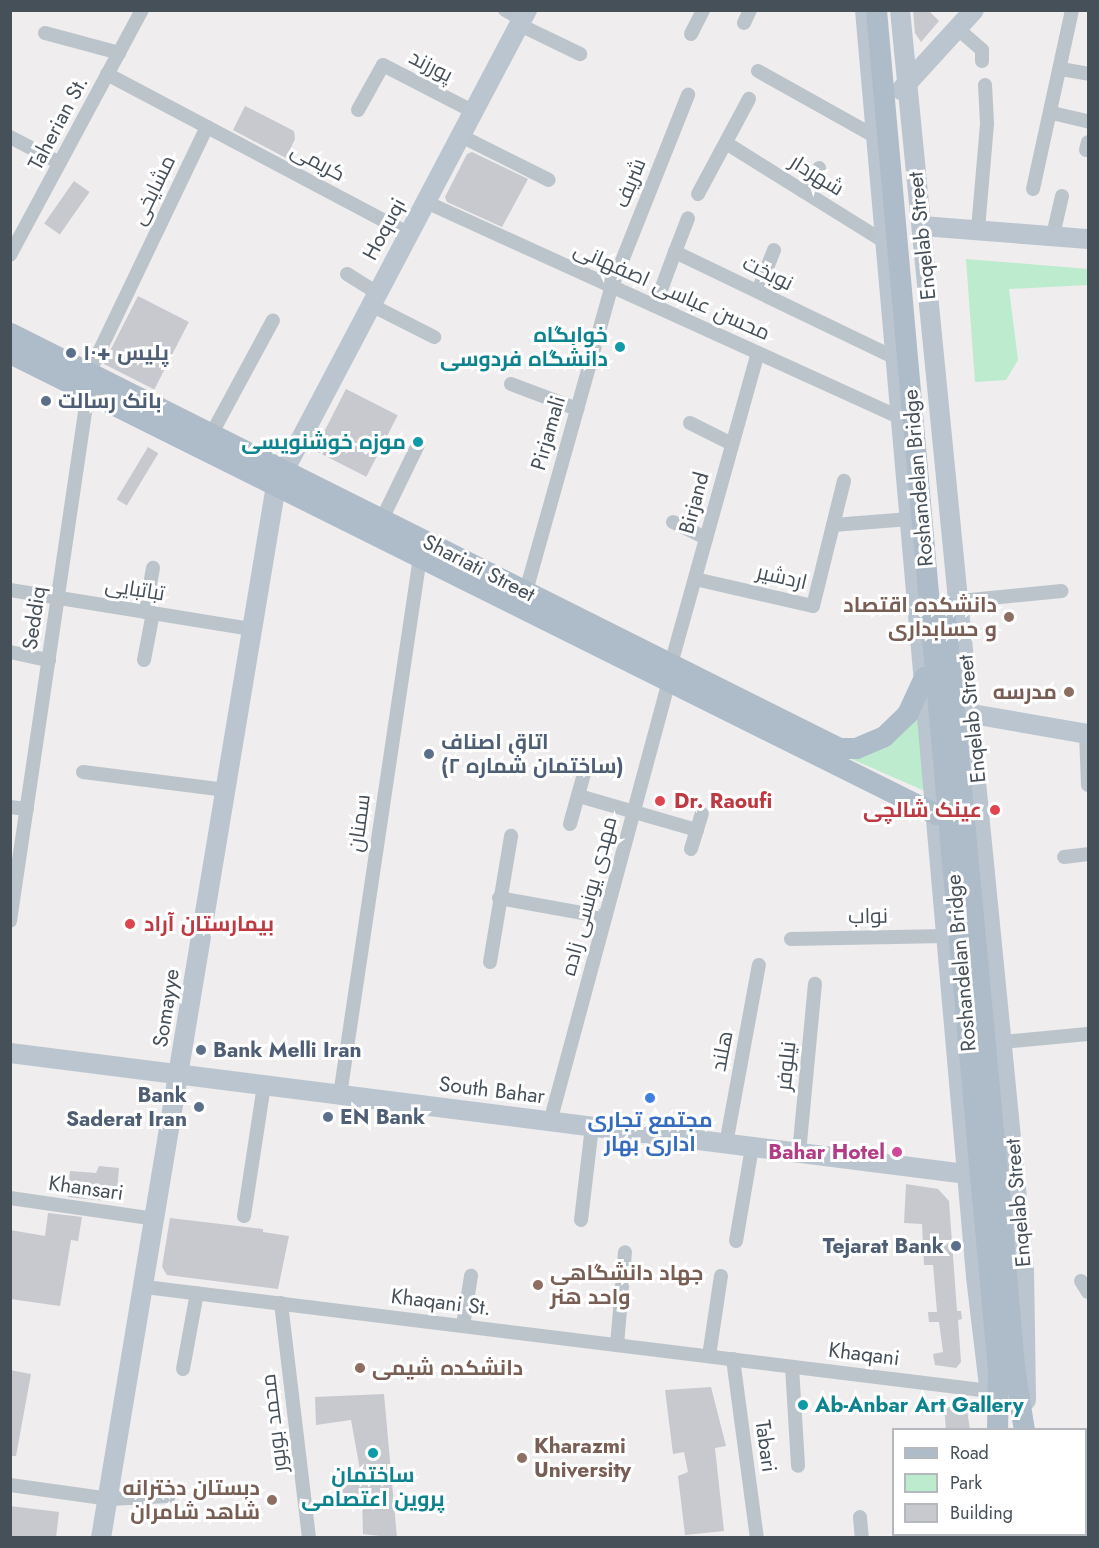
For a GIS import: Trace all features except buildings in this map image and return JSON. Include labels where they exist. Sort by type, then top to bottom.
[{"type":"main road","points":[[875,114],[907,86],[974,10]]},
{"type":"main road","points":[[869,16],[874,42],[889,47],[898,40],[897,14]]},
{"type":"main road","name":"Enqelab Street","points":[[897,14],[907,86],[972,714],[1024,1270],[1025,1428]]},
{"type":"main road","name":"Roshandelan Bridge","points":[[897,14],[991,1196]]},
{"type":"main road","name":"Enqelab Street","points":[[869,16],[890,303],[967,1174],[996,1428]]},
{"type":"main road","name":"Roshandelan Bridge","points":[[869,16],[991,1196]]},
{"type":"main road","name":"Hoquqi","points":[[280,478],[474,112],[519,17]]},
{"type":"main road","points":[[876,135],[894,123],[904,125],[912,135]]},
{"type":"main road","points":[[922,226],[1089,239]]},
{"type":"main road","points":[[890,303],[896,295],[922,294],[929,300]]},
{"type":"main road","name":"Shariati Street","points":[[10,333],[89,382],[280,478],[420,557],[846,750],[876,741],[897,724],[912,705],[924,677]]},
{"type":"main road","name":"Shariati Street","points":[[10,353],[89,382],[212,434],[280,478],[382,519],[526,591],[670,672],[936,814]]},
{"type":"main road","name":"Somayye","points":[[101,1538],[110,1499],[252,629],[280,478]]},
{"type":"main road","points":[[972,714],[1087,733]]},
{"type":"main road","points":[[936,814],[962,809],[979,791]]},
{"type":"main road","points":[[951,995],[972,980],[988,985],[999,996]]},
{"type":"main road","name":"South Bahar","points":[[10,1053],[967,1174]]},
{"type":"main road","points":[[991,1196],[998,1368],[996,1428]]},
{"type":"main road","points":[[991,1196],[1025,1428]]},
{"type":"street","name":"Taherian St.","points":[[10,255],[142,10]]},
{"type":"street","points":[[691,34],[703,10]]},
{"type":"street","points":[[1033,189],[1052,113],[1072,10]]},
{"type":"street","points":[[519,17],[580,54]]},
{"type":"street","points":[[958,29],[982,50],[982,61]]},
{"type":"street","points":[[45,33],[119,53]]},
{"type":"street","name":"پورزند","points":[[358,110],[383,65],[474,112]]},
{"type":"street","points":[[1061,69],[1089,74]]},
{"type":"street","points":[[758,71],[876,135]]},
{"type":"street","points":[[107,74],[207,127]]},
{"type":"street","points":[[978,229],[987,123],[985,86]]},
{"type":"street","name":"شریف","points":[[612,286],[688,94]]},
{"type":"street","points":[[698,194],[749,99]]},
{"type":"street","points":[[1052,113],[1089,121]]},
{"type":"street","name":"کریمی","points":[[207,127],[409,234]]},
{"type":"street","name":"مشایخی","points":[[89,382],[207,127]]},
{"type":"street","points":[[461,136],[549,180]]},
{"type":"street","points":[[10,137],[60,163]]},
{"type":"street","name":"شهردار","points":[[726,143],[885,242]]},
{"type":"street","points":[[803,191],[819,168]]},
{"type":"street","points":[[1053,235],[1062,196]]},
{"type":"street","name":"محسن عباسی اصفهانی","points":[[426,202],[901,418]]},
{"type":"street","points":[[655,306],[688,218]]},
{"type":"street","points":[[758,291],[774,250]]},
{"type":"street","name":"نوبخت","points":[[675,252],[895,358]]},
{"type":"street","points":[[347,274],[374,299],[434,337]]},
{"type":"street","name":"Pirjamali","points":[[526,591],[612,286]]},
{"type":"street","points":[[212,434],[273,320]]},
{"type":"street","name":"Birjand","points":[[670,672],[758,353]]},
{"type":"street","name":"Seddiq","points":[[10,921],[89,382]]},
{"type":"street","points":[[511,384],[577,409]]},
{"type":"street","points":[[690,423],[732,444]]},
{"type":"street","points":[[382,519],[418,445]]},
{"type":"street","name":"اردشیر","points":[[695,579],[813,606],[844,481]]},
{"type":"street","points":[[833,525],[910,519]]},
{"type":"street","points":[[673,522],[706,538]]},
{"type":"street","name":"سمنان","points":[[340,1095],[420,557]]},
{"type":"street","points":[[144,660],[153,568]]},
{"type":"street","name":"تباتبایی","points":[[10,590],[252,629]]},
{"type":"street","points":[[960,602],[1062,591]]},
{"type":"street","points":[[10,652],[49,660]]},
{"type":"street","name":"مهدی یونسی زاده","points":[[550,1122],[670,672]]},
{"type":"street","points":[[1087,733],[1089,785]]},
{"type":"street","points":[[83,772],[226,790]]},
{"type":"street","points":[[570,824],[584,774]]},
{"type":"street","points":[[579,796],[697,830]]},
{"type":"street","points":[[10,807],[27,809]]},
{"type":"street","points":[[691,849],[702,813]]},
{"type":"street","points":[[490,962],[498,898],[511,836]]},
{"type":"street","points":[[1064,857],[1089,854]]},
{"type":"street","points":[[498,898],[605,918]]},
{"type":"street","name":"نواب","points":[[791,939],[946,936]]},
{"type":"street","name":"هلند","points":[[726,1144],[759,965]]},
{"type":"street","name":"نیلوفر","points":[[799,1153],[815,984]]},
{"type":"street","points":[[1003,1042],[1089,1034]]},
{"type":"street","points":[[244,1216],[264,1086]]},
{"type":"street","points":[[581,1220],[592,1127]]},
{"type":"street","points":[[736,1241],[752,1147]]},
{"type":"street","name":"Khansari","points":[[10,1198],[156,1220]]},
{"type":"street","points":[[616,1345],[625,1252]]},
{"type":"street","points":[[463,1326],[471,1276]]},
{"type":"street","points":[[709,1356],[721,1276]]},
{"type":"street","name":"Khaqani St.","points":[[145,1287],[733,1359]]},
{"type":"street","points":[[183,1368],[197,1293]]},
{"type":"street","name":"محمد بوبور","points":[[280,1303],[309,1538]]},
{"type":"street","name":"Khaqani","points":[[733,1359],[990,1391]]},
{"type":"street","name":"Tabari","points":[[733,1359],[757,1538]]},
{"type":"street","points":[[792,1366],[798,1466]]},
{"type":"street","points":[[10,1485],[110,1499],[169,1496]]},
{"type":"street","points":[[860,1517],[862,1538]]},
{"type":"green space","points":[[966,259],[1088,269],[1088,285],[1009,289],[1018,360],[1006,380],[975,382]]},
{"type":"green space","points":[[920,704],[927,792],[847,757]]},
{"type":"place","name":"خوابگاه دانشگاه فردوسی","points":[[620,347]]},
{"type":"place","name":"پلیس +۱۰","points":[[71,353]]},
{"type":"place","name":"بانک رسالت","points":[[46,401]]},
{"type":"place","name":"موزه خوشنویسی","points":[[418,442]]},
{"type":"place","name":"دانشکده اقتصاد و حسابداری","points":[[1009,617]]},
{"type":"place","name":"مدرسه","points":[[1069,692]]},
{"type":"place","name":"اتاق اصناف (ساختمان شماره ۲)","points":[[429,754]]},
{"type":"place","name":"Dr. Raoufi","points":[[660,801]]},
{"type":"place","name":"عينک شالچی","points":[[995,810]]},
{"type":"place","name":"بیمارستان آراد","points":[[130,924]]},
{"type":"place","name":"Bank Melli Iran","points":[[201,1050]]},
{"type":"place","name":"مجتمع تجاری اداری بهار","points":[[650,1098]]},
{"type":"place","name":"Bank Saderat Iran","points":[[199,1107]]},
{"type":"place","name":"EN Bank","points":[[328,1117]]},
{"type":"place","name":"Bahar Hotel","points":[[897,1152]]},
{"type":"place","name":"Tejarat Bank","points":[[956,1246]]},
{"type":"place","name":"جهاد دانشگاهی واحد هنر","points":[[538,1285]]},
{"type":"place","name":"دانشکده شیمی","points":[[360,1368]]},
{"type":"place","name":"Ab-Anbar Art Gallery","points":[[803,1405]]},
{"type":"place","name":"ساختمان پروین اعتصامی","points":[[373,1453]]},
{"type":"place","name":"Kharazmi University","points":[[522,1458]]},
{"type":"place","name":"دبستان دخترانه شاهد شامران","points":[[272,1500]]}]
